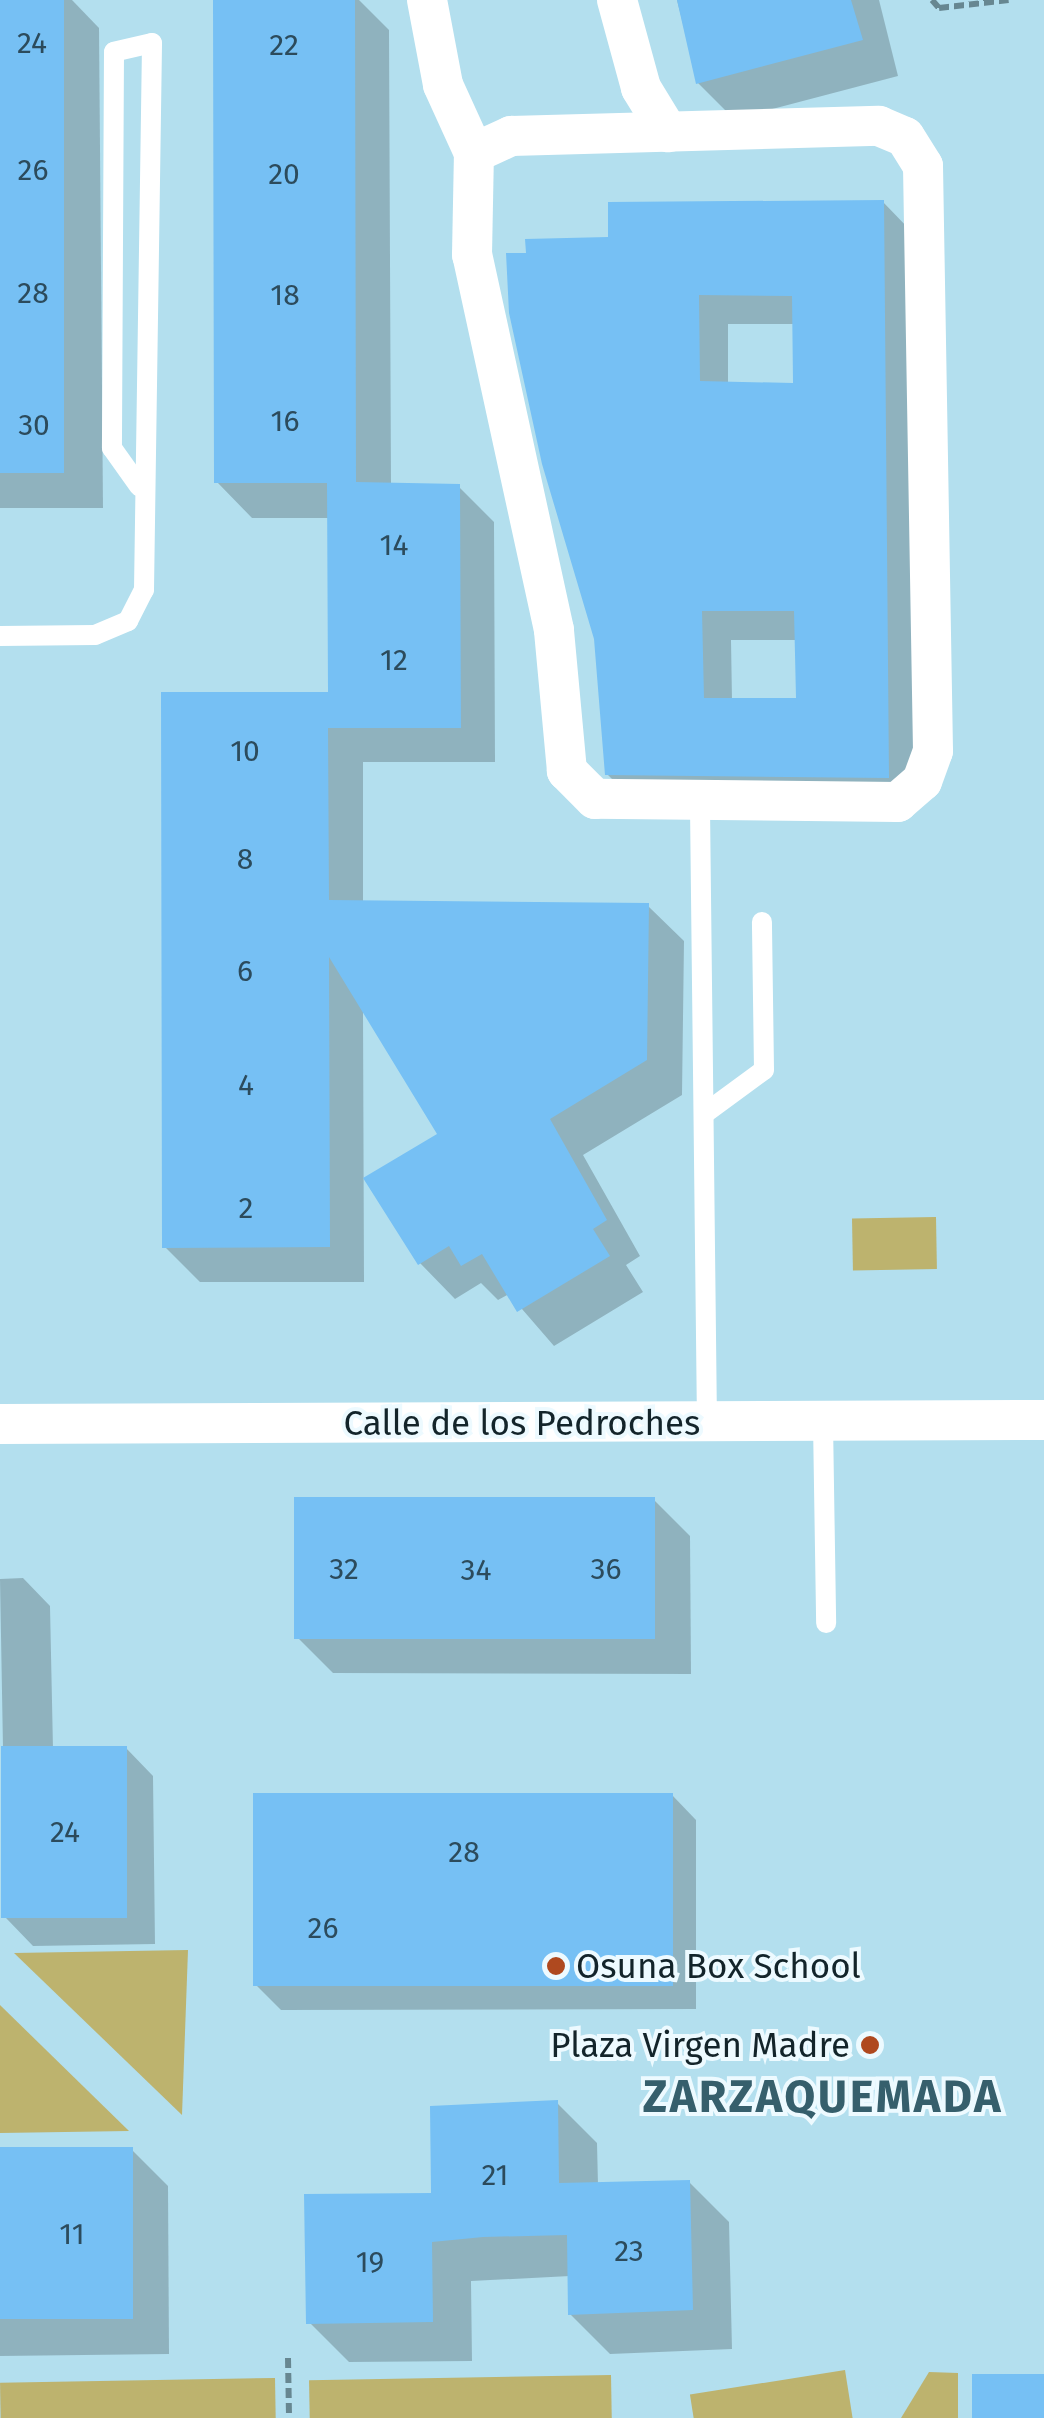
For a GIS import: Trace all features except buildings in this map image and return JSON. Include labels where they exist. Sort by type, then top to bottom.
[{"type":"street","points":[[427,0],[443,85],[474,153],[472,255],[554,630],[567,772],[595,800],[700,807],[898,802],[922,781],[933,751],[923,166],[904,136],[879,126],[511,136],[474,153]]},
{"type":"street","points":[[617,0],[641,88],[668,132]]},
{"type":"street","name":"Calle de los Pedroches","points":[[0,1424],[1044,1420]]},
{"type":"lane","points":[[0,636],[95,635],[128,621],[144,590],[139,486],[152,452],[152,43],[114,52],[112,448],[139,486]]},
{"type":"lane","points":[[700,807],[707,1423]]},
{"type":"lane","points":[[704,1114],[764,1070],[762,922]]},
{"type":"lane","points":[[823,1422],[826,1623]]},
{"type":"path","points":[[932,0],[939,8],[1009,0]]},
{"type":"path","points":[[288,2358],[289,2418]]},
{"type":"shaded area","points":[[936,1217],[937,1269],[853,1270],[852,1218]]},
{"type":"shaded area","points":[[188,1950],[182,2115],[14,1953]]},
{"type":"shaded area","points":[[0,2005],[129,2131],[0,2133]]},
{"type":"shaded area","points":[[845,2370],[853,2418],[694,2418],[690,2395]]},
{"type":"shaded area","points":[[929,2372],[958,2373],[958,2418],[901,2418]]},
{"type":"shaded area","points":[[611,2375],[612,2418],[310,2418],[309,2380]]},
{"type":"shaded area","points":[[275,2378],[276,2418],[1,2418],[0,2383]]},
{"type":"place","name":"Osuna Box School","points":[[556,1966]]},
{"type":"place","name":"Plaza Virgen Madre","points":[[870,2045]]},
{"type":"district","name":"ZARZAQUEMADA","points":[[823,2098]]}]
